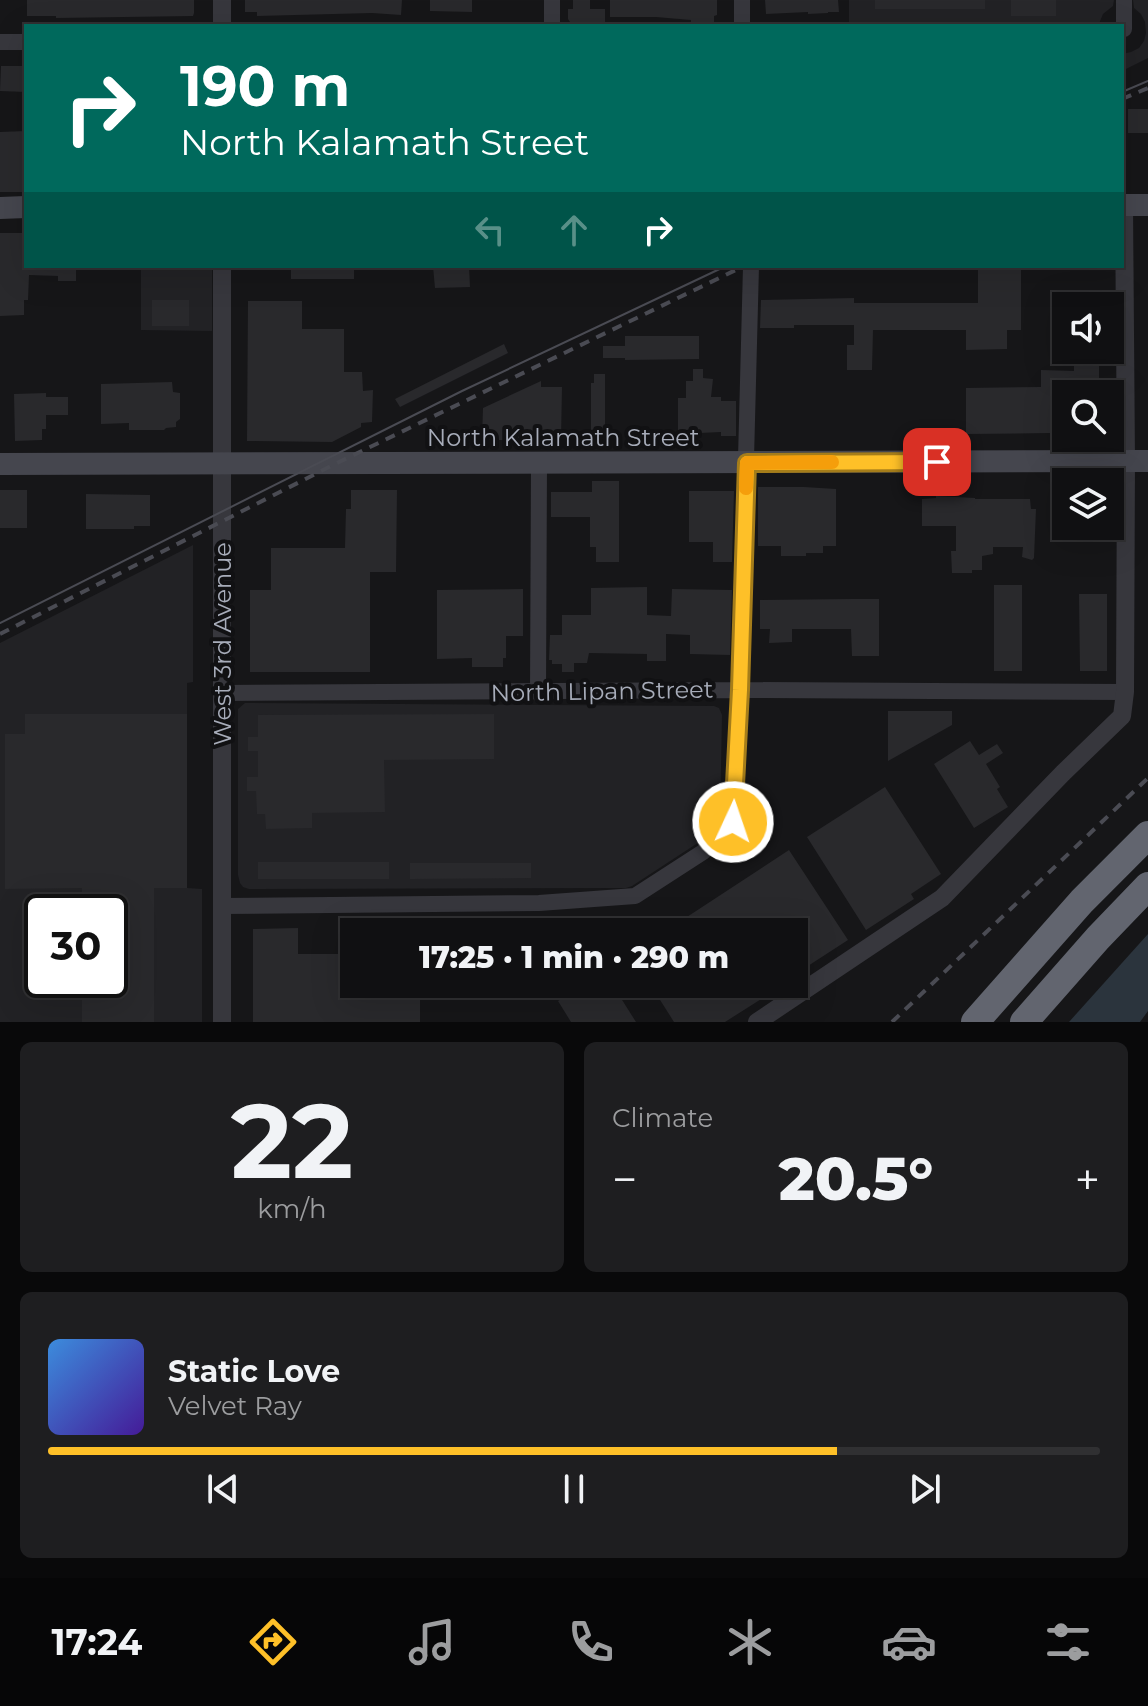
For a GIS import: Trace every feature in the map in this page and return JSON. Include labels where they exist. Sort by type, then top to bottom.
[{"type":"highway","points":[[975,1022],[1082,901],[1148,835]]},
{"type":"highway","points":[[1024,1022],[1140,894]]},
{"type":"main road","points":[[1124,205],[1148,205]]},
{"type":"main road","points":[[0,208],[24,207]]},
{"type":"main road","name":"North Kalamath Street","points":[[0,464],[1137,461]]},
{"type":"street","points":[[222,0],[222,24]]},
{"type":"street","points":[[552,0],[552,24]]},
{"type":"street","points":[[742,0],[742,24]]},
{"type":"street","points":[[1124,0],[1124,29]]},
{"type":"street","points":[[0,42],[24,42]]},
{"type":"street","points":[[757,1022],[942,898],[1122,716],[1137,461],[1124,223]]},
{"type":"street","name":"West 3rd Avenue","points":[[222,268],[222,1022]]},
{"type":"street","points":[[222,906],[539,903],[635,896],[703,852],[733,822],[740,690],[751,268]]},
{"type":"street","points":[[538,693],[539,464]]},
{"type":"street","name":"North Lipan Street","points":[[222,693],[740,690],[1125,692]]},
{"type":"shaded area","points":[[849,0],[1114,0],[1099,24],[849,24]]},
{"type":"shaded area","points":[[1133,0],[1148,0],[1148,58],[1124,70],[1124,54],[1139,48],[1146,33],[1145,22],[1134,8]]},
{"type":"shaded area","points":[[141,268],[212,268],[212,331],[141,330]]},
{"type":"shaded area","points":[[193,545],[193,682],[187,683],[187,888],[202,889],[202,1022],[0,1022],[0,643]]},
{"type":"shaded area","points":[[245,703],[714,706],[719,708],[722,715],[720,820],[713,833],[626,888],[249,889],[243,887],[238,875],[238,709]]},
{"type":"shaded area","points":[[1148,934],[1148,1011],[1140,1022],[1069,1022]]},
{"type":"building","points":[[27,0],[194,0],[194,13],[193,16],[27,16]]},
{"type":"building","points":[[245,0],[402,0],[401,15],[257,16],[257,12],[245,12]]},
{"type":"building","points":[[430,0],[472,0],[472,12],[430,11]]},
{"type":"building","points":[[573,0],[590,0],[590,9],[605,9],[605,22],[570,22],[568,9],[573,9]]},
{"type":"building","points":[[610,0],[717,0],[717,15],[714,16],[714,23],[656,17],[610,17]]},
{"type":"building","points":[[765,0],[838,0],[839,12],[766,14]]},
{"type":"building","points":[[875,0],[985,0],[985,9],[875,9]]},
{"type":"building","points":[[1011,0],[1056,0],[1056,16],[1011,16]]},
{"type":"building","points":[[1,66],[24,66],[24,92],[0,91]]},
{"type":"building","points":[[1128,109],[1148,109],[1148,133],[1128,133]]},
{"type":"building","points":[[24,131],[24,192],[0,192],[0,132]]},
{"type":"building","points":[[0,233],[24,233],[24,268],[76,268],[76,281],[58,281],[58,276],[29,275],[24,315],[0,316]]},
{"type":"building","points":[[291,268],[354,268],[354,279],[291,279]]},
{"type":"building","points":[[433,268],[469,268],[470,287],[435,288]]},
{"type":"building","points":[[978,268],[1021,268],[1021,330],[1007,330],[1007,349],[966,350],[966,330],[873,330],[872,370],[847,370],[847,345],[854,345],[854,325],[760,328],[761,300],[854,298],[854,303],[978,303]]},
{"type":"building","points":[[152,300],[189,300],[189,326],[152,326]]},
{"type":"building","points":[[248,301],[302,301],[302,329],[344,329],[344,372],[362,372],[363,391],[373,390],[372,422],[361,423],[361,427],[332,442],[247,441]]},
{"type":"building","points":[[625,336],[699,336],[699,359],[603,358],[603,346],[625,346]]},
{"type":"building","points":[[504,344],[508,353],[400,407],[395,399]]},
{"type":"building","points":[[1074,364],[1099,364],[1099,380],[1052,380],[1052,440],[1050,433],[966,434],[966,388],[1041,387],[1041,370],[1074,371]]},
{"type":"building","points":[[693,369],[703,369],[703,378],[713,379],[711,397],[736,401],[736,436],[721,436],[721,432],[678,434],[678,398],[686,398],[686,381],[693,381]]},
{"type":"building","points":[[594,374],[605,374],[605,439],[591,439],[591,383],[594,383]]},
{"type":"building","points":[[541,381],[541,387],[562,387],[561,439],[549,439],[549,433],[534,440],[482,440],[483,408]]},
{"type":"building","points":[[172,382],[173,392],[180,393],[180,419],[176,427],[129,430],[129,423],[101,424],[101,384]]},
{"type":"building","points":[[46,393],[46,397],[68,397],[68,415],[46,415],[42,440],[15,441],[14,394]]},
{"type":"building","points":[[592,481],[619,481],[619,562],[596,562],[596,547],[590,547],[590,517],[551,517],[551,492],[592,492]]},
{"type":"building","points":[[758,487],[836,489],[836,546],[823,546],[823,553],[781,556],[781,546],[758,546]]},
{"type":"building","points":[[0,490],[27,490],[27,528],[0,528]]},
{"type":"building","points":[[351,490],[397,490],[396,572],[370,572],[370,672],[250,672],[250,590],[271,590],[271,548],[345,548],[346,509],[351,509]]},
{"type":"building","points":[[689,491],[734,491],[732,562],[713,562],[713,542],[689,542]]},
{"type":"building","points":[[86,494],[150,495],[150,526],[86,529]]},
{"type":"building","points":[[936,496],[1030,499],[1031,509],[1036,509],[1034,558],[1022,557],[1023,547],[993,547],[993,554],[982,556],[982,570],[952,573],[951,551],[956,551],[956,526],[922,526],[922,499]]},
{"type":"building","points":[[994,585],[1022,585],[1022,671],[994,671]]},
{"type":"building","points":[[647,587],[647,615],[671,616],[672,589],[732,590],[730,655],[690,654],[690,635],[666,634],[666,661],[647,661],[647,654],[589,653],[587,663],[574,663],[574,672],[562,672],[562,664],[552,664],[549,660],[550,635],[562,635],[562,615],[591,615],[591,588]]},
{"type":"building","points":[[523,589],[523,636],[506,636],[503,667],[472,667],[472,658],[437,659],[437,590]]},
{"type":"building","points":[[1079,594],[1107,594],[1107,671],[1080,671]]},
{"type":"building","points":[[879,599],[879,656],[852,656],[851,629],[792,629],[792,642],[769,643],[770,629],[760,629],[760,600]]},
{"type":"building","points":[[888,711],[952,711],[952,725],[888,761]]},
{"type":"building","points":[[25,714],[187,714],[187,888],[154,888],[154,1022],[82,1022],[82,998],[128,998],[128,894],[82,894],[82,888],[5,889],[5,734],[25,734]]},
{"type":"building","points":[[494,714],[494,759],[384,760],[385,812],[312,813],[312,828],[266,829],[265,814],[257,814],[256,791],[247,791],[247,777],[258,777],[258,751],[248,751],[248,737],[258,737],[258,715]]},
{"type":"building","points":[[970,741],[979,755],[997,744],[1003,753],[986,764],[1008,807],[974,828],[934,764]]},
{"type":"building","points":[[885,787],[941,874],[911,894],[914,899],[866,930],[807,837]]},
{"type":"building","points":[[789,850],[848,940],[808,966],[808,918],[685,918]]},
{"type":"building","points":[[258,862],[389,862],[389,879],[258,879]]},
{"type":"building","points":[[410,863],[531,863],[531,878],[410,879]]},
{"type":"building","points":[[298,928],[298,954],[340,954],[340,998],[420,999],[420,1022],[253,1022],[253,929]]},
{"type":"building","points":[[563,998],[621,998],[636,1022],[571,1022],[558,1001]]},
{"type":"building","points":[[659,998],[763,998],[725,1022],[674,1022]]},
{"type":"tram line","points":[[1124,91],[1148,81]]},
{"type":"tram line","points":[[0,623],[462,391],[722,268]]},
{"type":"railway","points":[[1124,98],[1148,88]]},
{"type":"railway","points":[[0,634],[335,464],[740,268]]},
{"type":"railway","points":[[892,1022],[1148,778]]},
{"type":"slow traffic","points":[[746,488],[747,463],[832,462]]},
{"type":"route","points":[[733,822],[747,463],[937,462]]}]
